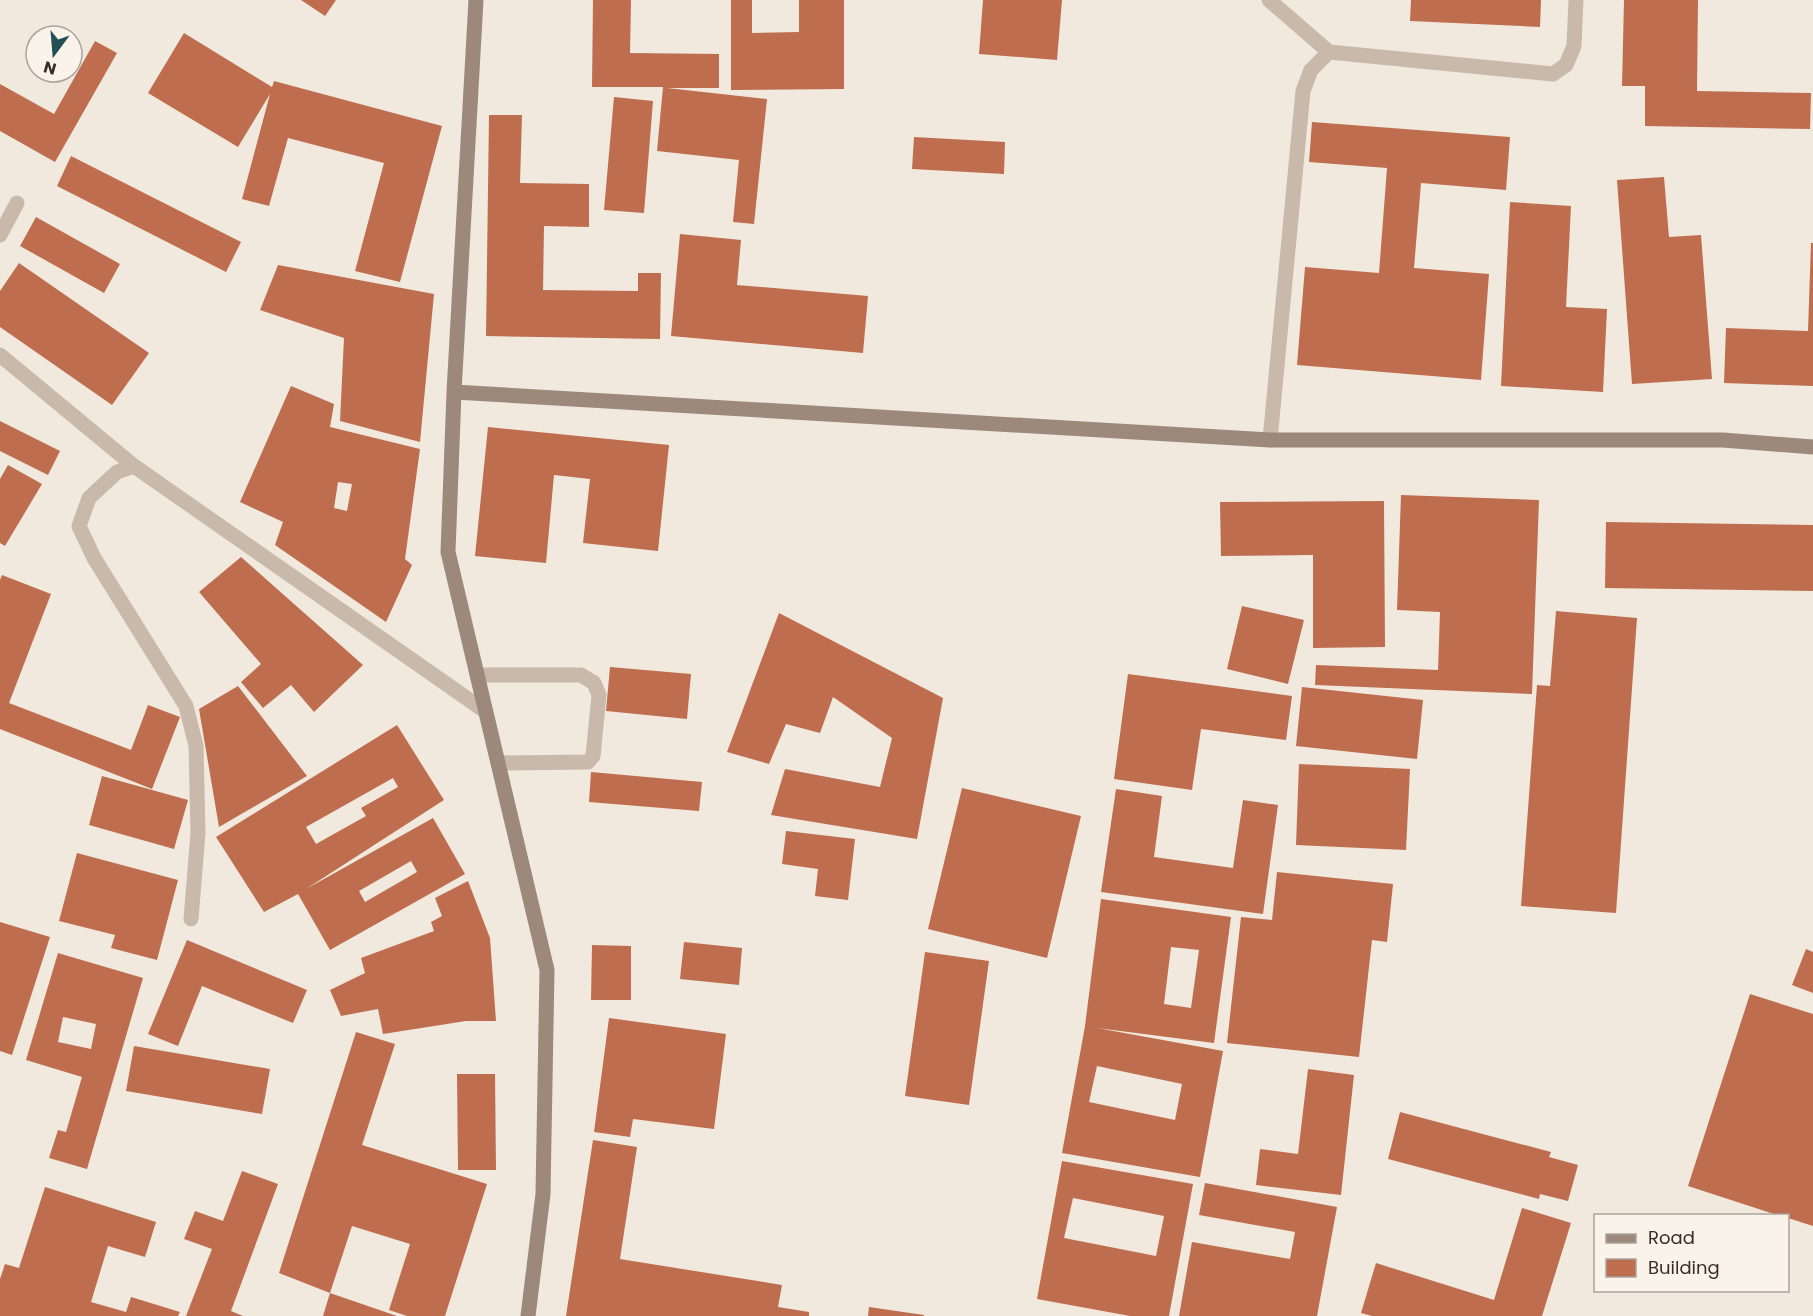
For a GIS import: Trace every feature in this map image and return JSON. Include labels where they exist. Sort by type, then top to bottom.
[{"type":"street","points":[[476,0],[454,392],[448,552],[547,970],[543,1194],[528,1316]]},
{"type":"street","points":[[1269,0],[1329,52],[1553,74],[1566,65],[1574,46],[1576,0]]},
{"type":"street","points":[[1270,440],[1303,91],[1311,70],[1329,52]]},
{"type":"street","points":[[0,235],[17,203]]},
{"type":"street","points":[[0,355],[134,466],[486,711]]},
{"type":"street","points":[[454,392],[1270,440],[1723,440],[1813,447]]},
{"type":"street","points":[[134,466],[117,472],[89,498],[79,526],[94,558],[186,706],[196,746],[198,833],[191,919]]},
{"type":"street","points":[[477,675],[581,675],[594,683],[599,695],[593,756],[588,762],[498,763]]},
{"type":"building","points":[[301,0],[336,0],[325,16]]},
{"type":"building","points":[[593,0],[631,0],[630,53],[719,54],[719,88],[667,88],[767,99],[754,224],[733,222],[739,160],[657,151],[663,87],[592,87]]},
{"type":"building","points":[[731,0],[752,0],[752,33],[799,32],[799,0],[844,0],[844,89],[731,90]]},
{"type":"building","points":[[983,0],[1062,0],[1057,60],[979,54]]},
{"type":"building","points":[[1411,0],[1541,0],[1540,27],[1410,21]]},
{"type":"building","points":[[1624,0],[1698,0],[1697,91],[1811,93],[1810,129],[1645,126],[1645,86],[1622,86]]},
{"type":"building","points":[[184,33],[272,87],[274,81],[442,126],[400,282],[355,271],[384,163],[288,138],[269,206],[242,199],[270,94],[238,147],[148,93]]},
{"type":"building","points":[[95,41],[117,53],[55,162],[0,131],[0,84],[54,114],[71,84],[84,84],[84,61]]},
{"type":"building","points":[[614,97],[653,101],[644,213],[604,210]]},
{"type":"building","points":[[489,115],[522,115],[520,183],[589,184],[589,227],[544,226],[543,290],[638,291],[638,273],[661,273],[660,339],[486,336]]},
{"type":"building","points":[[1312,122],[1510,137],[1506,190],[1421,183],[1414,268],[1489,274],[1481,380],[1297,365],[1305,267],[1379,273],[1387,168],[1309,162]]},
{"type":"building","points":[[914,137],[1005,142],[1004,174],[912,169]]},
{"type":"building","points":[[71,156],[241,242],[226,272],[57,186]]},
{"type":"building","points":[[1664,177],[1669,237],[1701,235],[1712,379],[1632,384],[1617,180]]},
{"type":"building","points":[[1510,202],[1571,206],[1566,307],[1607,309],[1603,392],[1501,386]]},
{"type":"building","points":[[36,217],[120,264],[104,293],[20,246]]},
{"type":"building","points":[[680,234],[741,240],[737,285],[868,296],[863,353],[671,336]]},
{"type":"building","points":[[1811,243],[1813,243],[1813,386],[1724,383],[1726,328],[1808,331]]},
{"type":"building","points":[[19,263],[149,353],[112,405],[0,327],[0,291]]},
{"type":"building","points":[[278,265],[434,294],[420,442],[340,421],[344,338],[260,310]]},
{"type":"building","points":[[291,386],[334,404],[330,427],[420,449],[405,559],[412,565],[386,622],[275,545],[283,522],[240,502]],"holes":[[[338,482],[352,484],[347,511],[334,508]]]},
{"type":"building","points":[[0,421],[60,451],[48,475],[0,451]]},
{"type":"building","points":[[488,427],[669,445],[658,551],[583,543],[590,479],[554,475],[546,563],[475,556]]},
{"type":"building","points":[[8,465],[42,484],[5,546],[0,543],[0,479]]},
{"type":"building","points":[[1401,495],[1539,500],[1532,694],[1315,685],[1316,665],[1438,670],[1440,612],[1397,610]]},
{"type":"building","points":[[1384,501],[1385,647],[1313,648],[1313,555],[1221,556],[1220,502]]},
{"type":"building","points":[[1606,522],[1813,525],[1813,591],[1605,588]]},
{"type":"building","points":[[241,557],[363,665],[314,712],[291,685],[263,708],[241,682],[261,664],[199,592]]},
{"type":"building","points":[[2,575],[51,594],[9,703],[131,750],[148,705],[180,717],[152,789],[0,729],[0,580]]},
{"type":"building","points":[[1242,606],[1304,620],[1288,684],[1227,669]]},
{"type":"building","points":[[1556,611],[1637,618],[1616,913],[1521,906],[1537,685],[1550,686]]},
{"type":"building","points":[[779,613],[943,698],[917,839],[771,815],[785,769],[880,787],[892,738],[833,697],[820,733],[786,724],[769,764],[727,752]]},
{"type":"building","points":[[610,667],[691,674],[687,719],[606,711]]},
{"type":"building","points":[[1128,674],[1292,696],[1286,740],[1201,729],[1192,790],[1114,779]]},
{"type":"building","points":[[238,686],[307,776],[219,827],[199,709]]},
{"type":"building","points":[[1302,687],[1423,700],[1417,759],[1296,746]]},
{"type":"building","points":[[397,725],[444,800],[306,889],[433,818],[465,874],[330,950],[298,894],[264,912],[216,837]],"holes":[[[393,778],[398,787],[361,808],[366,816],[316,844],[306,827]],[[411,861],[417,872],[365,902],[359,891]]]},
{"type":"building","points":[[1299,764],[1410,769],[1406,850],[1296,845]]},
{"type":"building","points":[[591,772],[702,782],[699,811],[589,802]]},
{"type":"building","points":[[102,776],[188,800],[174,849],[89,825]]},
{"type":"building","points":[[962,788],[1081,816],[1047,958],[928,929]]},
{"type":"building","points":[[1116,789],[1162,796],[1154,857],[1233,868],[1243,800],[1278,805],[1263,914],[1101,892]]},
{"type":"building","points":[[786,831],[855,839],[848,900],[815,896],[818,869],[782,864]]},
{"type":"building","points":[[77,853],[178,880],[157,960],[111,948],[115,935],[59,921]]},
{"type":"building","points":[[1277,872],[1393,884],[1387,942],[1372,940],[1359,1057],[1227,1043],[1241,917],[1272,920]]},
{"type":"building","points":[[468,881],[490,938],[496,1021],[466,1021],[383,1034],[378,1009],[341,1016],[330,990],[365,973],[361,958],[434,931],[431,922],[442,916],[435,898]]},
{"type":"building","points":[[1101,899],[1231,917],[1214,1043],[1097,1028],[1223,1051],[1200,1177],[1062,1153],[1085,1026]],"holes":[[[1171,947],[1199,950],[1191,1008],[1164,1004]],[[1097,1066],[1182,1084],[1175,1120],[1089,1102]]]},
{"type":"building","points":[[0,922],[50,937],[12,1055],[0,1051]]},
{"type":"building","points":[[187,940],[307,990],[293,1023],[202,986],[178,1046],[148,1034]]},
{"type":"building","points":[[684,942],[742,948],[739,985],[680,979]]},
{"type":"building","points":[[592,945],[631,946],[631,1000],[591,1000]]},
{"type":"building","points":[[1806,949],[1813,952],[1813,993],[1792,985]]},
{"type":"building","points":[[925,952],[989,961],[969,1105],[905,1096]]},
{"type":"building","points":[[58,953],[143,978],[87,1169],[49,1158],[58,1130],[66,1132],[82,1077],[26,1060]],"holes":[[[63,1017],[96,1024],[91,1049],[58,1042]]]},
{"type":"building","points":[[1750,994],[1813,1014],[1813,1226],[1789,1218],[1789,1214],[1774,1214],[1688,1186]]},
{"type":"building","points":[[609,1018],[726,1034],[714,1129],[633,1119],[630,1137],[594,1132]]},
{"type":"building","points":[[356,1032],[395,1044],[362,1145],[487,1184],[445,1316],[407,1316],[389,1310],[410,1244],[352,1226],[330,1293],[279,1273]]},
{"type":"building","points":[[134,1046],[270,1069],[262,1114],[126,1091]]},
{"type":"building","points":[[1308,1069],[1354,1075],[1341,1195],[1256,1185],[1260,1149],[1298,1154]]},
{"type":"building","points":[[457,1074],[495,1074],[496,1170],[458,1170]]},
{"type":"building","points":[[1400,1112],[1551,1152],[1549,1157],[1578,1165],[1568,1201],[1540,1194],[1539,1199],[1388,1159]]},
{"type":"building","points":[[593,1140],[637,1147],[620,1259],[782,1285],[778,1307],[809,1312],[809,1316],[566,1316]]},
{"type":"building","points":[[1062,1161],[1193,1184],[1169,1316],[1130,1316],[1037,1299]],"holes":[[[1073,1198],[1164,1216],[1156,1256],[1064,1238]]]},
{"type":"building","points":[[242,1171],[278,1184],[231,1311],[243,1316],[186,1316],[212,1249],[184,1239],[195,1211],[223,1221]]},
{"type":"building","points":[[1205,1183],[1337,1207],[1317,1316],[1179,1316],[1192,1242],[1290,1259],[1295,1232],[1199,1215]]},
{"type":"building","points":[[45,1187],[156,1222],[145,1257],[108,1246],[91,1302],[126,1312],[131,1297],[180,1312],[178,1316],[0,1316],[0,1279],[5,1264],[19,1268]]},
{"type":"building","points":[[1522,1208],[1571,1223],[1542,1316],[1372,1316],[1361,1313],[1376,1263],[1494,1300]]},
{"type":"building","points":[[330,1293],[397,1316],[323,1316]]},
{"type":"building","points":[[869,1307],[924,1315],[924,1316],[868,1316]]}]
